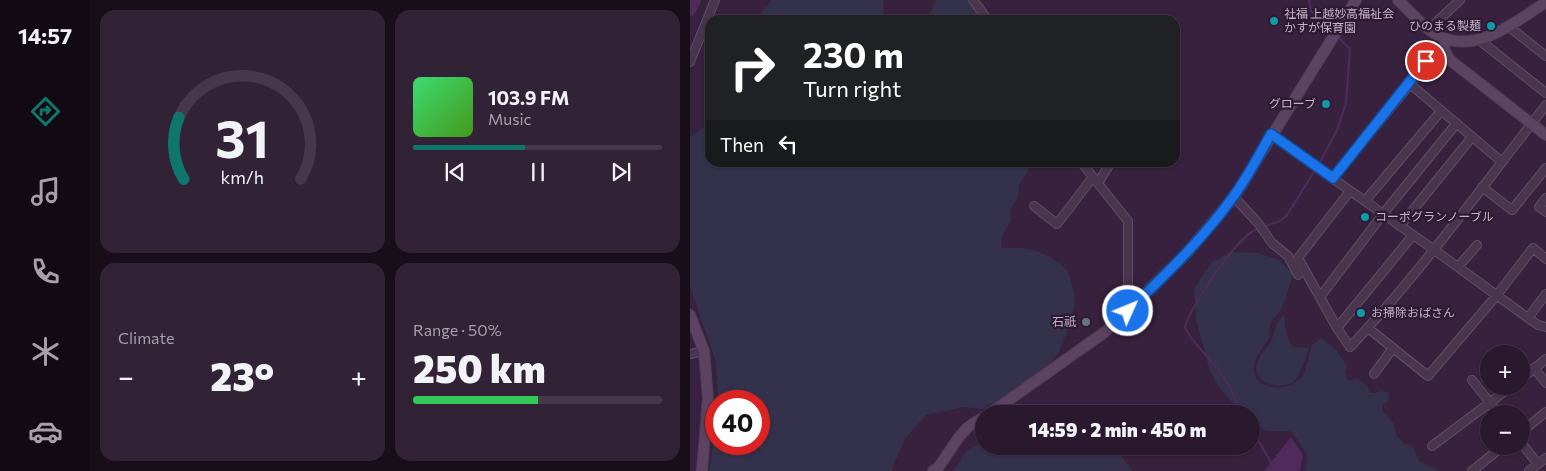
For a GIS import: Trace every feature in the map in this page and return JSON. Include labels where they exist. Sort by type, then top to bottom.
[{"type":"street","points":[[709,15],[715,0]]},
{"type":"street","points":[[973,0],[984,15]]},
{"type":"street","points":[[1002,405],[1105,332],[1185,255],[1234,197],[1271,134],[1356,0]]},
{"type":"street","points":[[1398,0],[1445,44],[1450,60],[1546,135]]},
{"type":"street","points":[[1429,29],[1460,0]]},
{"type":"street","points":[[1333,178],[1410,84],[1435,50],[1445,44],[1478,40],[1508,26],[1546,2]]},
{"type":"street","points":[[690,62],[705,25]]},
{"type":"street","points":[[1508,26],[1546,56]]},
{"type":"street","points":[[1478,40],[1546,93]]},
{"type":"street","points":[[1410,84],[1502,162]]},
{"type":"street","points":[[1350,191],[1298,258],[1337,328],[1350,347],[1433,249],[1546,105]]},
{"type":"street","points":[[1365,201],[1441,111]]},
{"type":"street","points":[[1320,296],[1456,124]]},
{"type":"street","points":[[1271,134],[1528,318],[1538,325],[1546,327]]},
{"type":"street","points":[[1400,226],[1472,137]]},
{"type":"street","points":[[1085,167],[1128,222],[1128,311]]},
{"type":"street","points":[[1034,206],[1057,224],[1107,167]]},
{"type":"street","points":[[1482,187],[1512,210],[1546,168]]},
{"type":"street","points":[[1234,197],[1258,223],[1272,243],[1288,256],[1298,275]]},
{"type":"street","points":[[1546,198],[1539,207],[1546,212]]},
{"type":"street","points":[[1337,328],[1412,235]]},
{"type":"street","points":[[1458,267],[1477,245]]},
{"type":"street","points":[[1368,328],[1428,376],[1497,295],[1533,248],[1546,259]]},
{"type":"street","points":[[1528,318],[1546,294]]},
{"type":"street","points":[[690,314],[704,351],[708,398],[702,471]]},
{"type":"street","points":[[1374,374],[1393,348]]},
{"type":"street","points":[[690,354],[704,351]]},
{"type":"street","points":[[1530,371],[1546,359]]},
{"type":"street","points":[[1534,368],[1546,383]]},
{"type":"street","points":[[1472,380],[1491,403]]},
{"type":"street","points":[[1432,446],[1501,395]]},
{"type":"street","points":[[1530,425],[1546,412]]},
{"type":"street","points":[[933,471],[944,461],[959,437],[975,423]]},
{"type":"street","points":[[1530,454],[1538,464]]},
{"type":"street","points":[[1472,471],[1492,455]]},
{"type":"street","points":[[1530,471],[1546,458]]},
{"type":"shaded area","points":[[772,0],[883,0],[884,15],[759,15]]},
{"type":"shaded area","points":[[937,0],[972,0],[982,15],[929,15]]},
{"type":"shaded area","points":[[705,128],[705,167],[1028,167],[1028,171],[1019,185],[1018,198],[1010,210],[1011,221],[1002,236],[1001,247],[1035,251],[1052,258],[1068,271],[1075,297],[1072,319],[1059,352],[1047,367],[1008,395],[990,405],[975,405],[975,408],[964,407],[926,415],[905,439],[892,471],[709,471],[711,455],[770,455],[770,390],[717,390],[716,362],[690,286],[690,136]]},
{"type":"shaded area","points":[[1232,252],[1257,253],[1279,260],[1293,274],[1283,305],[1271,322],[1269,337],[1255,360],[1254,373],[1257,380],[1272,387],[1281,387],[1297,381],[1304,373],[1311,346],[1322,338],[1337,351],[1347,366],[1345,372],[1348,381],[1358,379],[1367,385],[1370,393],[1376,393],[1381,390],[1389,393],[1388,401],[1383,405],[1383,411],[1394,424],[1396,435],[1403,443],[1413,447],[1420,462],[1439,471],[1305,471],[1307,454],[1292,432],[1260,429],[1260,405],[1234,405],[1219,387],[1210,371],[1196,319],[1194,289],[1212,262]]},
{"type":"shaded area","points":[[1285,315],[1286,332],[1293,347],[1309,348],[1298,376],[1293,382],[1281,386],[1263,380],[1257,371],[1257,364],[1259,357],[1271,341],[1277,323]]},
{"type":"shaded area","points":[[1291,437],[1303,455],[1300,471],[1264,471]]},
{"type":"shaded area","points":[[974,446],[975,455],[1120,455],[1132,471],[952,471],[966,452]]},
{"type":"waterway","points":[[690,10],[695,0]]},
{"type":"waterway","points":[[1309,0],[1311,11],[1333,32]]},
{"type":"waterway","points":[[1318,166],[1337,130],[1346,103],[1350,49],[1338,37]]},
{"type":"waterway","points":[[1263,227],[1280,221],[1287,215],[1315,170]]},
{"type":"waterway","points":[[1238,405],[1225,379],[1195,343],[1185,327],[1196,303],[1216,272],[1239,243],[1259,228]]},
{"type":"waterway","points":[[1260,443],[1272,464]]},
{"type":"place","name":"社福 上越妙高福祉会 かすが保育園","points":[[1274,21]]},
{"type":"place","name":"ひのまる製麺","points":[[1491,26]]},
{"type":"place","name":"グローブ","points":[[1326,104]]},
{"type":"place","name":"コーポグランノーブル","points":[[1365,217]]},
{"type":"place","name":"お掃除おばさん","points":[[1361,313]]},
{"type":"place","name":"石祇","points":[[1086,322]]},
{"type":"route","points":[[1128,311],[1185,255],[1213,223],[1234,197],[1271,134],[1333,178],[1410,84],[1426,61]]}]
